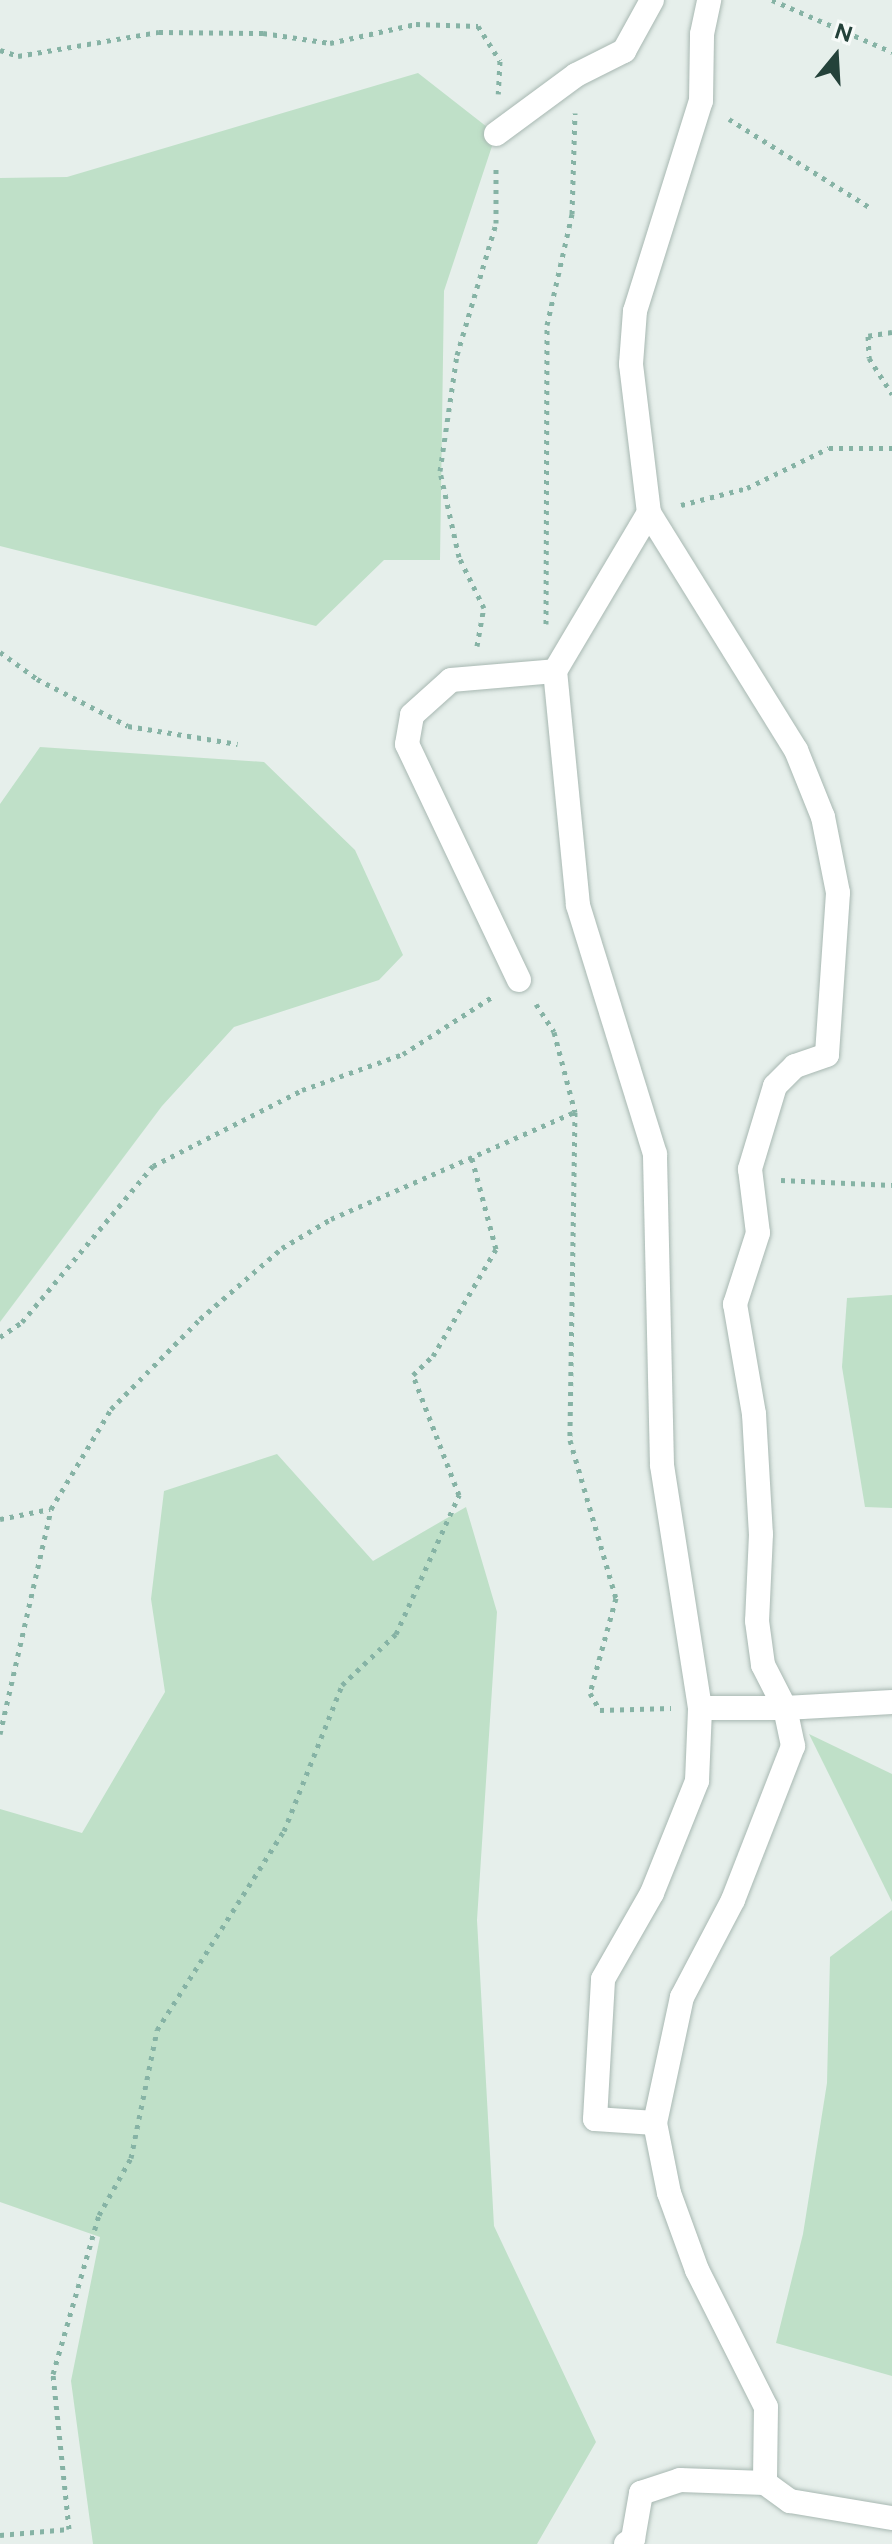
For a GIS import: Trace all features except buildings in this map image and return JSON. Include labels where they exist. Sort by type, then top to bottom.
[{"type":"street","points":[[496,134],[576,75],[624,51],[652,0]]},
{"type":"street","points":[[706,1],[701,101],[635,311],[631,364],[649,513],[796,750],[823,817],[838,893],[827,1055],[795,1066],[775,1086],[750,1169],[758,1233],[735,1304],[754,1414],[761,1534],[757,1621],[763,1665],[785,1708],[793,1746],[733,1900],[682,1997],[655,2123],[669,2193],[697,2270],[766,2407],[765,2483]]},
{"type":"street","points":[[649,513],[550,672],[578,905],[655,1154],[662,1465],[700,1708],[697,1781],[652,1893],[603,1979],[595,2119],[655,2123]]},
{"type":"street","points":[[519,980],[407,744],[412,715],[451,680],[550,672]]},
{"type":"street","points":[[700,1708],[785,1708],[892,1702]]},
{"type":"street","points":[[626,2544],[633,2539],[641,2493],[680,2480],[765,2483],[790,2501],[892,2518]]},
{"type":"path","points":[[772,0],[892,52]]},
{"type":"path","points":[[0,50],[18,56],[159,32],[263,33],[330,43],[416,24],[478,26],[500,61],[496,223],[457,355],[440,471],[459,557],[484,608],[471,679]]},
{"type":"path","points":[[550,672],[547,325],[572,214],[576,75]]},
{"type":"path","points":[[701,101],[871,208]]},
{"type":"path","points":[[892,332],[868,336],[869,358],[892,394]]},
{"type":"path","points":[[649,513],[747,488],[829,448],[892,448]]},
{"type":"path","points":[[0,652],[37,679],[128,726],[238,744]]},
{"type":"path","points":[[0,1337],[22,1322],[153,1166],[302,1090],[403,1054],[519,980],[554,1032],[575,1112],[570,1440],[616,1598],[590,1693],[600,1710],[700,1708]]},
{"type":"path","points":[[0,1734],[51,1509],[111,1409],[239,1282],[331,1219],[575,1112]]},
{"type":"path","points":[[0,2535],[69,2529],[53,2374],[99,2215],[131,2158],[157,2030],[284,1831],[342,1685],[396,1634],[459,1495],[413,1375],[433,1356],[496,1249],[471,1155]]},
{"type":"path","points":[[750,1169],[788,1182],[892,1185]]},
{"type":"path","points":[[0,1519],[51,1509]]},
{"type":"green space","points":[[418,73],[496,134],[444,291],[440,560],[384,560],[316,626],[0,546],[0,178],[67,177]]},
{"type":"green space","points":[[40,747],[264,762],[355,850],[403,955],[379,980],[234,1027],[162,1106],[0,1322],[0,804]]},
{"type":"green space","points":[[892,1295],[892,1508],[865,1507],[842,1367],[847,1298]]},
{"type":"green space","points":[[277,1454],[373,1561],[466,1507],[497,1612],[477,1920],[494,2226],[596,2442],[537,2544],[93,2544],[71,2381],[100,2237],[0,2202],[0,1809],[82,1833],[165,1692],[151,1599],[164,1491]]},
{"type":"green space","points":[[809,1734],[892,1774],[892,1902]]},
{"type":"green space","points":[[892,1910],[892,2376],[776,2343],[803,2234],[827,2083],[830,1957]]}]
